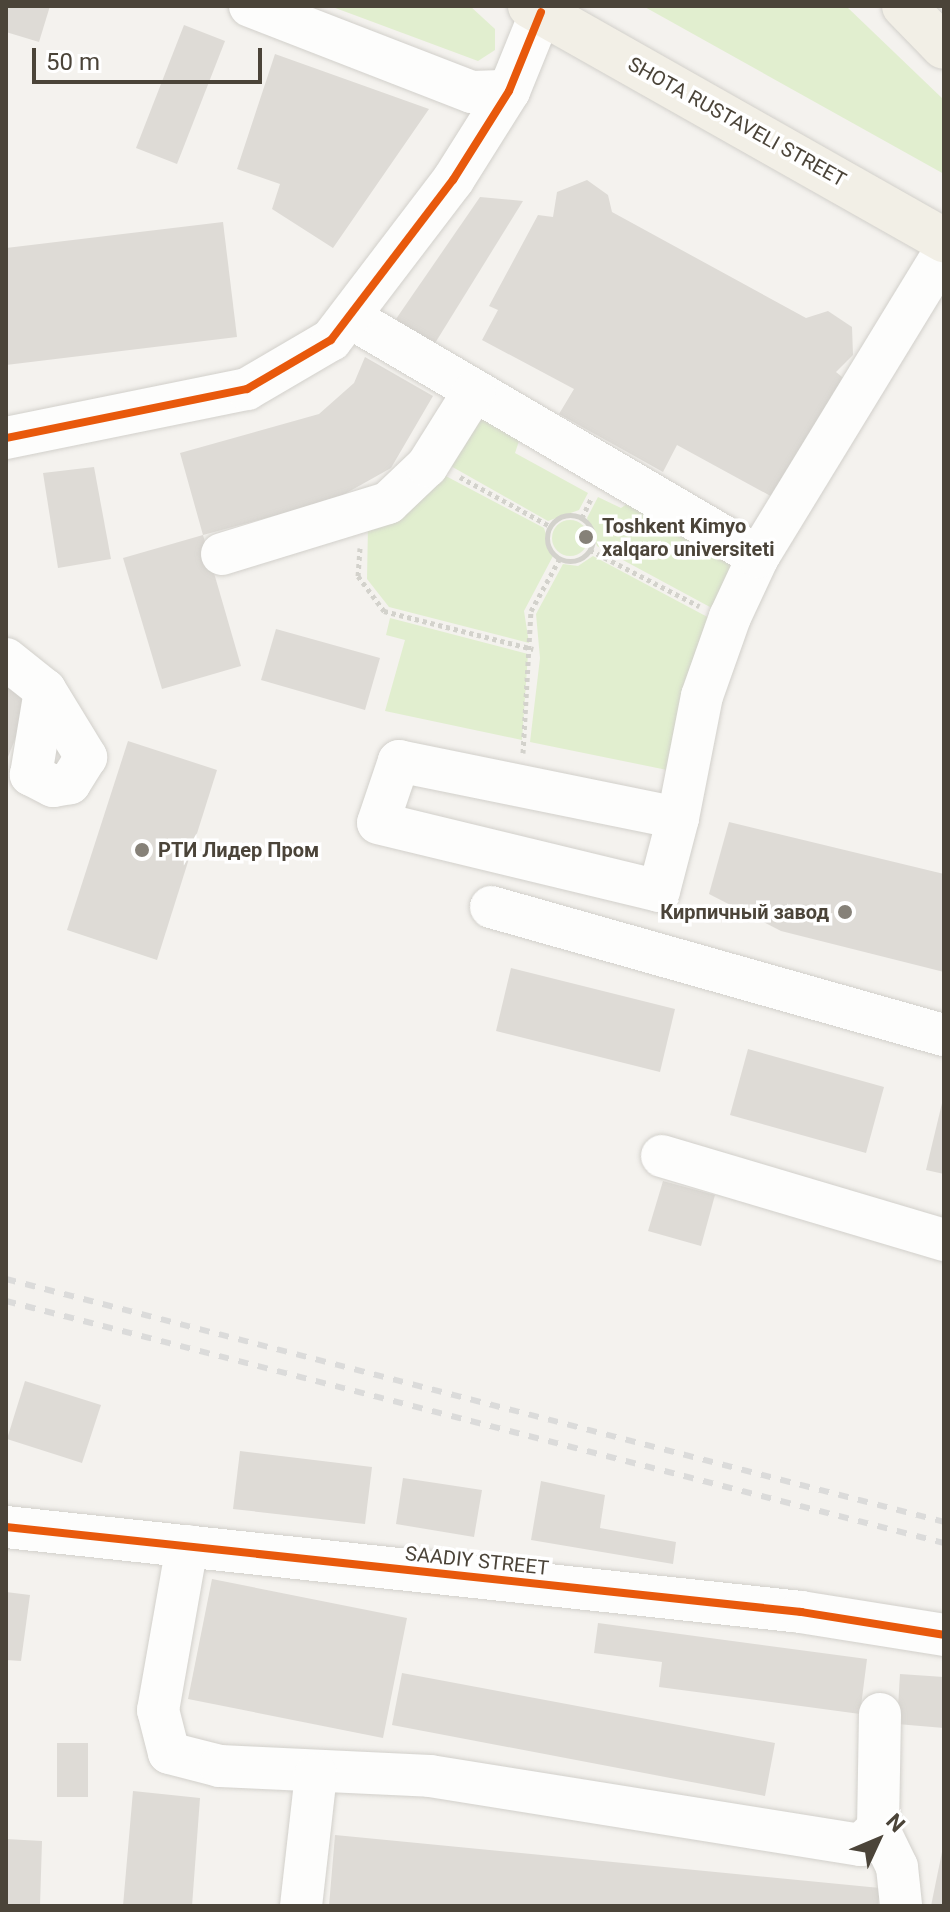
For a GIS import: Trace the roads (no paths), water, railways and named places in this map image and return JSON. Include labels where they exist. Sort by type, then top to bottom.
[{"type":"main road","points":[[904,6],[944,47]]},
{"type":"main road","points":[[917,6],[944,38]]},
{"type":"main road","name":"SHOTA RUSTAVELI STREET","points":[[535,9],[944,240]]},
{"type":"street","points":[[250,6],[472,92],[509,91]]},
{"type":"street","points":[[6,438],[247,389],[300,364],[351,318],[509,91],[535,9]]},
{"type":"street","points":[[678,818],[399,761],[378,823],[659,891],[678,818],[702,696],[728,621],[758,557],[944,252]]},
{"type":"street","points":[[351,318],[758,557]]},
{"type":"street","points":[[222,554],[362,515],[388,503],[430,461],[474,391]]},
{"type":"street","points":[[6,659],[45,690]]},
{"type":"street","points":[[491,907],[944,1035]]},
{"type":"street","points":[[662,1156],[944,1240]]},
{"type":"street","name":"SAADIY STREET","points":[[6,1527],[801,1612],[944,1635]]},
{"type":"street","points":[[187,1546],[158,1710],[169,1753],[220,1766],[316,1774],[430,1776],[577,1795],[861,1845],[878,1828]]},
{"type":"street","points":[[880,1714],[878,1828],[897,1867],[901,1906]]},
{"type":"street","points":[[301,1906],[316,1774]]},
{"type":"railway","points":[[6,1279],[944,1522]]},
{"type":"railway","points":[[6,1301],[944,1543]]},
{"type":"place","name":"Toshkent Kimyo xalqaro universiteti","points":[[586,537]]},
{"type":"place","name":"РТИ Лидер Пром","points":[[142,850]]},
{"type":"place","name":"Кирпичный завод","points":[[845,912]]}]
